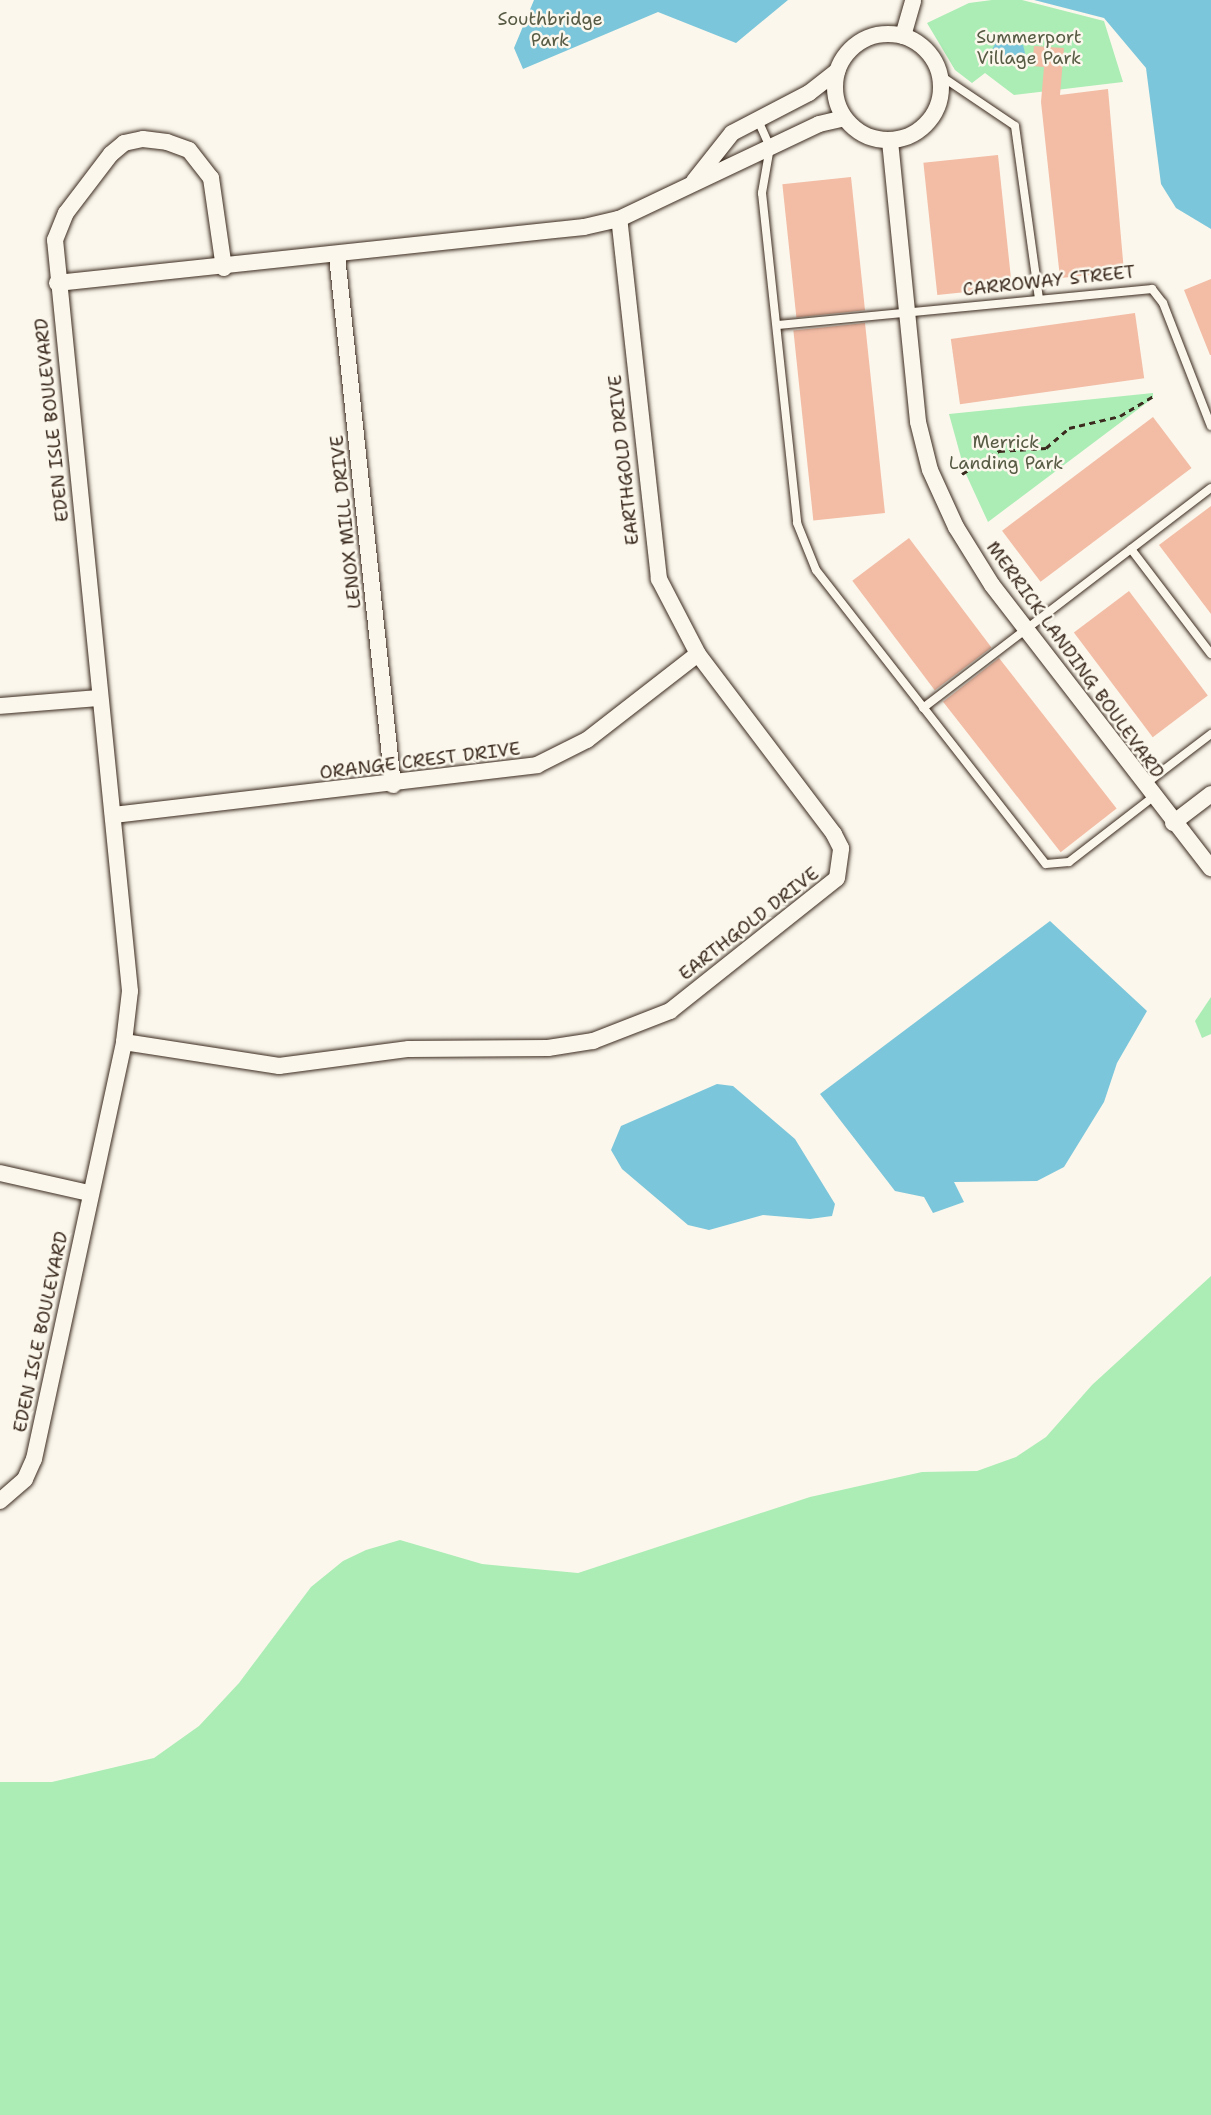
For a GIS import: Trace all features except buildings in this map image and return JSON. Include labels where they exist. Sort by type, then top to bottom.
[{"type":"street","points":[[903,36],[913,0]]},
{"type":"street","points":[[691,184],[715,148],[757,118],[809,93],[837,70],[848,53],[863,40],[883,34],[903,36],[927,51],[941,76],[935,113],[924,127],[890,141],[856,131],[844,118],[835,95],[837,70]]},
{"type":"street","points":[[57,283],[338,256],[584,227],[619,219],[819,124],[844,118]]},
{"type":"street","name":"EDEN ISLE BOULEVARD","points":[[0,1501],[25,1479],[34,1459],[89,1193],[124,1042],[130,991],[57,283],[55,240],[66,213],[111,154],[124,143],[143,139],[167,142],[189,150],[203,164],[217,203],[224,267]]},
{"type":"street","name":"MERRICK LANDING BOULEVARD","points":[[890,141],[918,422],[930,470],[956,527],[1026,629],[1148,791],[1211,868]]},
{"type":"street","name":"EARTHGOLD DRIVE","points":[[124,1042],[279,1066],[410,1049],[548,1048],[633,1029],[670,1011],[827,890],[842,862],[834,834],[698,654],[668,603],[652,546],[619,219]]},
{"type":"street","name":"LENOX MILL DRIVE","points":[[338,256],[393,785]]},
{"type":"street","name":"ORANGE CREST DRIVE","points":[[113,815],[513,771],[545,762],[587,740],[698,654]]},
{"type":"street","points":[[0,706],[100,698]]},
{"type":"street","points":[[1173,823],[1211,794]]},
{"type":"street","points":[[0,1173],[89,1193]]},
{"type":"lane","points":[[941,76],[1015,126],[1039,299]]},
{"type":"lane","points":[[757,118],[770,147],[762,193],[801,541],[816,570],[1046,864],[1068,862],[1211,734]]},
{"type":"lane","name":"CARROWAY STREET","points":[[778,325],[1152,289],[1163,303],[1211,426]]},
{"type":"lane","points":[[923,708],[1211,488]]},
{"type":"lane","points":[[1131,549],[1211,654]]},
{"type":"path","points":[[962,474],[999,451],[1046,448],[1069,428],[1120,417],[1153,396]]},
{"type":"green space","name":"Summerport Village Park","points":[[1022,0],[1104,21],[1123,82],[1014,95],[985,73],[972,83],[955,70],[927,23],[969,3]]},
{"type":"green space","name":"Merrick Landing Park","points":[[1153,393],[1153,398],[988,522],[965,472],[949,414]]},
{"type":"green space","points":[[1211,997],[1211,1034],[1202,1038],[1195,1021]]},
{"type":"green space","points":[[1211,1276],[1211,2115],[0,2115],[0,1782],[52,1782],[154,1758],[199,1726],[239,1683],[311,1587],[343,1561],[366,1550],[400,1540],[482,1564],[578,1573],[810,1497],[922,1472],[977,1471],[1016,1457],[1046,1437],[1092,1385]]},
{"type":"water","name":"Southbridge Park","points":[[534,0],[788,0],[736,43],[658,12],[523,69],[514,48]]},
{"type":"water","points":[[1034,0],[1211,0],[1211,229],[1176,208],[1161,184],[1146,68],[1104,18]]},
{"type":"water","points":[[996,42],[1023,45],[1026,57],[1020,63],[994,60],[991,52]]},
{"type":"water","points":[[1050,921],[1147,1011],[1117,1063],[1104,1102],[1064,1167],[1037,1181],[954,1182],[964,1202],[933,1213],[924,1197],[895,1191],[820,1094]]},
{"type":"water","points":[[717,1084],[733,1086],[795,1139],[835,1204],[832,1216],[810,1219],[763,1215],[709,1230],[688,1225],[622,1169],[611,1150],[621,1126]]}]
